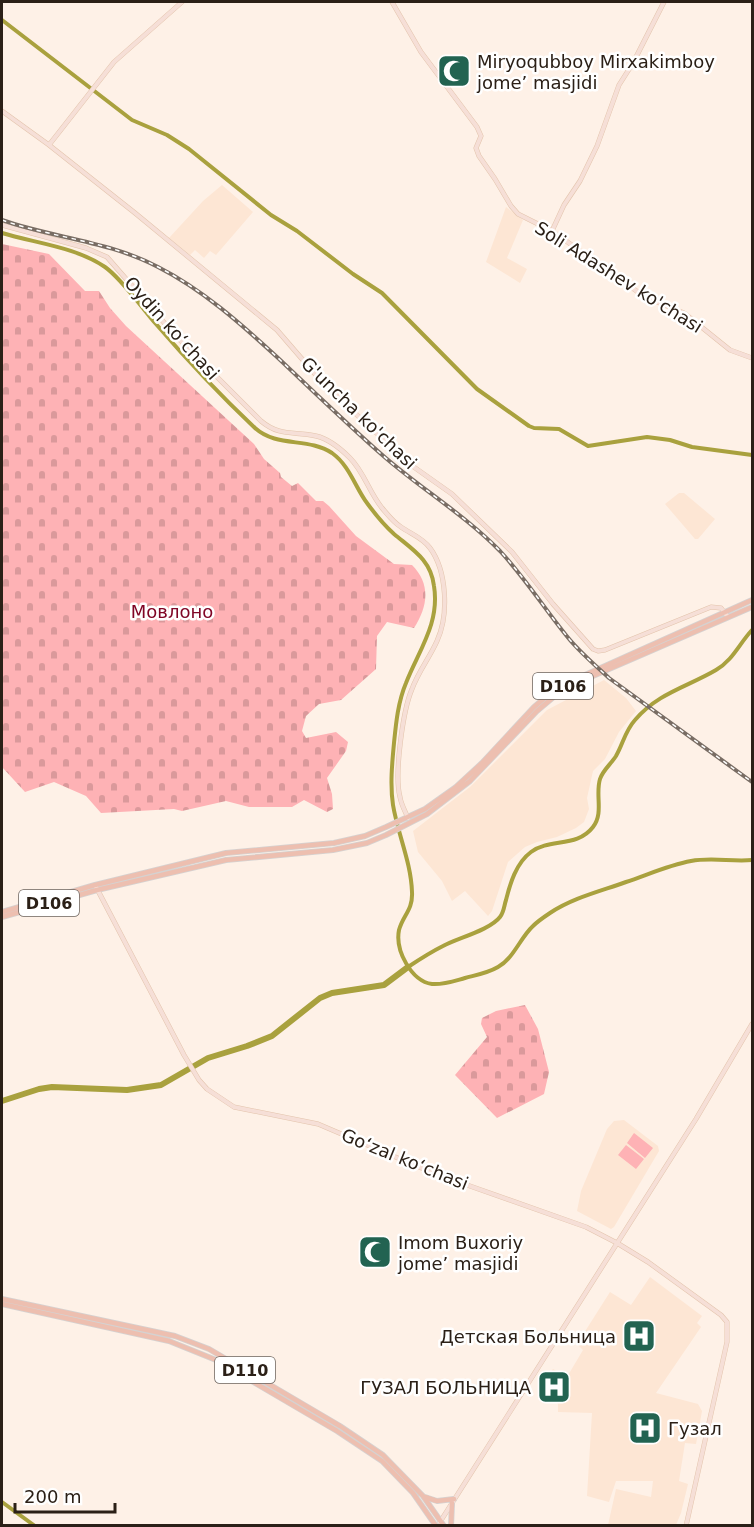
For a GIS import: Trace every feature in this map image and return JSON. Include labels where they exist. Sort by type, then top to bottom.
[{"type":"main road","name":"D106","points":[[2,916],[96,887],[240,857],[349,847],[389,834],[435,809],[470,782],[537,711],[556,695],[727,615],[753,600]]},
{"type":"main road","name":"D106","points":[[2,912],[226,853],[334,843],[365,836],[386,828],[425,809],[462,782],[534,707],[554,690],[595,670],[727,615],[752,607]]},
{"type":"main road","name":"D110","points":[[2,1299],[175,1336],[209,1349],[382,1461],[440,1524]]},
{"type":"main road","name":"D110","points":[[2,1304],[179,1344],[241,1371],[340,1426],[383,1455],[423,1496],[440,1524]]},
{"type":"main road","points":[[423,1496],[437,1501],[453,1501],[451,1526]]},
{"type":"street","points":[[48,145],[114,62],[182,2]]},
{"type":"street","name":"Soli Adashev ko'chasi","points":[[392,2],[421,52],[480,131],[481,138],[477,144],[477,152],[511,206],[522,217],[552,231],[638,293],[684,313],[730,350],[753,358]]},
{"type":"street","points":[[552,231],[597,146],[619,85],[633,63],[664,2]]},
{"type":"street","name":"G'uncha ko'chasi","points":[[2,111],[151,226],[277,330],[315,374],[357,415],[411,465],[452,494],[512,552],[593,649],[605,650],[711,607],[721,608],[727,615]]},
{"type":"street","name":"Oydin koʻchasi","points":[[2,225],[86,248],[107,257],[171,331],[272,430],[316,436],[331,442],[356,465],[370,493],[381,507],[400,526],[424,543],[438,565],[443,587],[442,625],[437,641],[412,689],[400,757],[399,796],[409,825]]},
{"type":"street","name":"Goʻzal koʻchasi","points":[[96,887],[184,1055],[196,1076],[215,1096],[234,1107],[318,1124],[433,1173],[573,1221],[617,1243],[715,1309],[727,1322],[725,1352],[686,1526]]},
{"type":"street","points":[[440,1524],[708,1100],[753,1024]]},
{"type":"shaded area","points":[[222,185],[253,212],[216,255],[210,251],[204,258],[195,250],[190,255],[169,238],[203,201]]},
{"type":"shaded area","points":[[506,207],[523,220],[507,258],[527,269],[520,283],[486,262]]},
{"type":"shaded area","points":[[679,493],[684,493],[715,519],[698,539],[695,539],[665,504]]},
{"type":"shaded area","points":[[604,680],[626,698],[636,711],[619,732],[605,759],[593,771],[587,798],[589,809],[584,822],[557,837],[525,847],[508,862],[492,911],[488,916],[465,891],[452,901],[442,881],[418,852],[413,831],[470,787],[547,710]]},
{"type":"shaded area","points":[[624,1120],[658,1146],[659,1151],[611,1229],[577,1211],[581,1191],[607,1129],[614,1121]]},
{"type":"shaded area","points":[[650,1277],[702,1316],[697,1323],[701,1327],[656,1393],[698,1404],[702,1411],[696,1444],[685,1443],[679,1481],[688,1484],[676,1525],[608,1525],[616,1489],[651,1497],[653,1481],[616,1481],[609,1502],[587,1496],[592,1413],[558,1412],[558,1404],[550,1395],[538,1389],[553,1369],[567,1377],[583,1350],[577,1344],[610,1292],[631,1305]]},
{"type":"green space","name":"Мовлоно","points":[[2,244],[49,254],[85,291],[99,291],[126,326],[254,444],[281,477],[292,486],[298,483],[316,501],[323,501],[356,536],[394,564],[412,565],[418,572],[425,587],[425,603],[414,628],[387,622],[377,636],[376,669],[341,700],[319,704],[306,716],[302,731],[306,738],[336,732],[348,742],[346,751],[327,778],[332,794],[333,809],[327,812],[304,800],[292,807],[249,807],[226,801],[182,811],[174,809],[101,813],[86,796],[54,782],[25,792],[2,767]]},
{"type":"green space","points":[[525,1005],[538,1029],[549,1072],[544,1094],[497,1118],[455,1075],[487,1037],[481,1024],[482,1018],[496,1011]]},
{"type":"green space","points":[[634,1133],[653,1148],[645,1158],[627,1143]]},
{"type":"green space","points":[[626,1145],[644,1159],[636,1169],[618,1155]]},
{"type":"waterway","points":[[2,20],[132,120],[167,135],[189,149],[271,215],[297,231],[382,293],[477,389],[529,426],[559,429],[588,446],[647,437],[670,440],[692,447],[752,455]]},
{"type":"waterway","points":[[2,233],[68,250],[105,267],[125,286],[192,364],[255,428],[273,438],[323,448],[338,458],[376,515],[390,531],[420,556],[429,569],[434,586],[434,612],[427,636],[401,698],[392,774],[393,805],[412,892],[411,903],[399,930],[398,938],[402,955],[417,977],[424,982],[440,984],[494,969],[504,963],[528,931],[539,921],[568,903],[587,895],[691,861],[752,860]]},
{"type":"waterway","points":[[408,967],[439,948],[495,922],[502,913],[514,874],[531,852],[546,845],[587,834],[598,816],[601,776],[616,756],[635,720],[653,703],[722,666],[752,630]]},
{"type":"waterway","points":[[2,1101],[52,1087],[127,1090],[161,1085],[208,1058],[272,1036],[320,998],[332,993],[384,985],[408,967]]},
{"type":"waterway","points":[[2,1502],[35,1526]]},
{"type":"railway","points":[[2,220],[101,245],[139,258],[175,276],[206,297],[263,344],[380,453],[500,551],[570,640],[609,678],[752,782]]},
{"type":"place","name":"Miryoqubboy Mirxakimboy jome’ masjidi","points":[[454,71]]},
{"type":"place","name":"Imom Buxoriy jome’ masjidi","points":[[375,1252]]},
{"type":"place","name":"Детская Больница","points":[[639,1336]]},
{"type":"place","name":"ГУЗАЛ БОЛЬНИЦА","points":[[554,1387]]},
{"type":"place","name":"Гузал","points":[[645,1428]]}]
